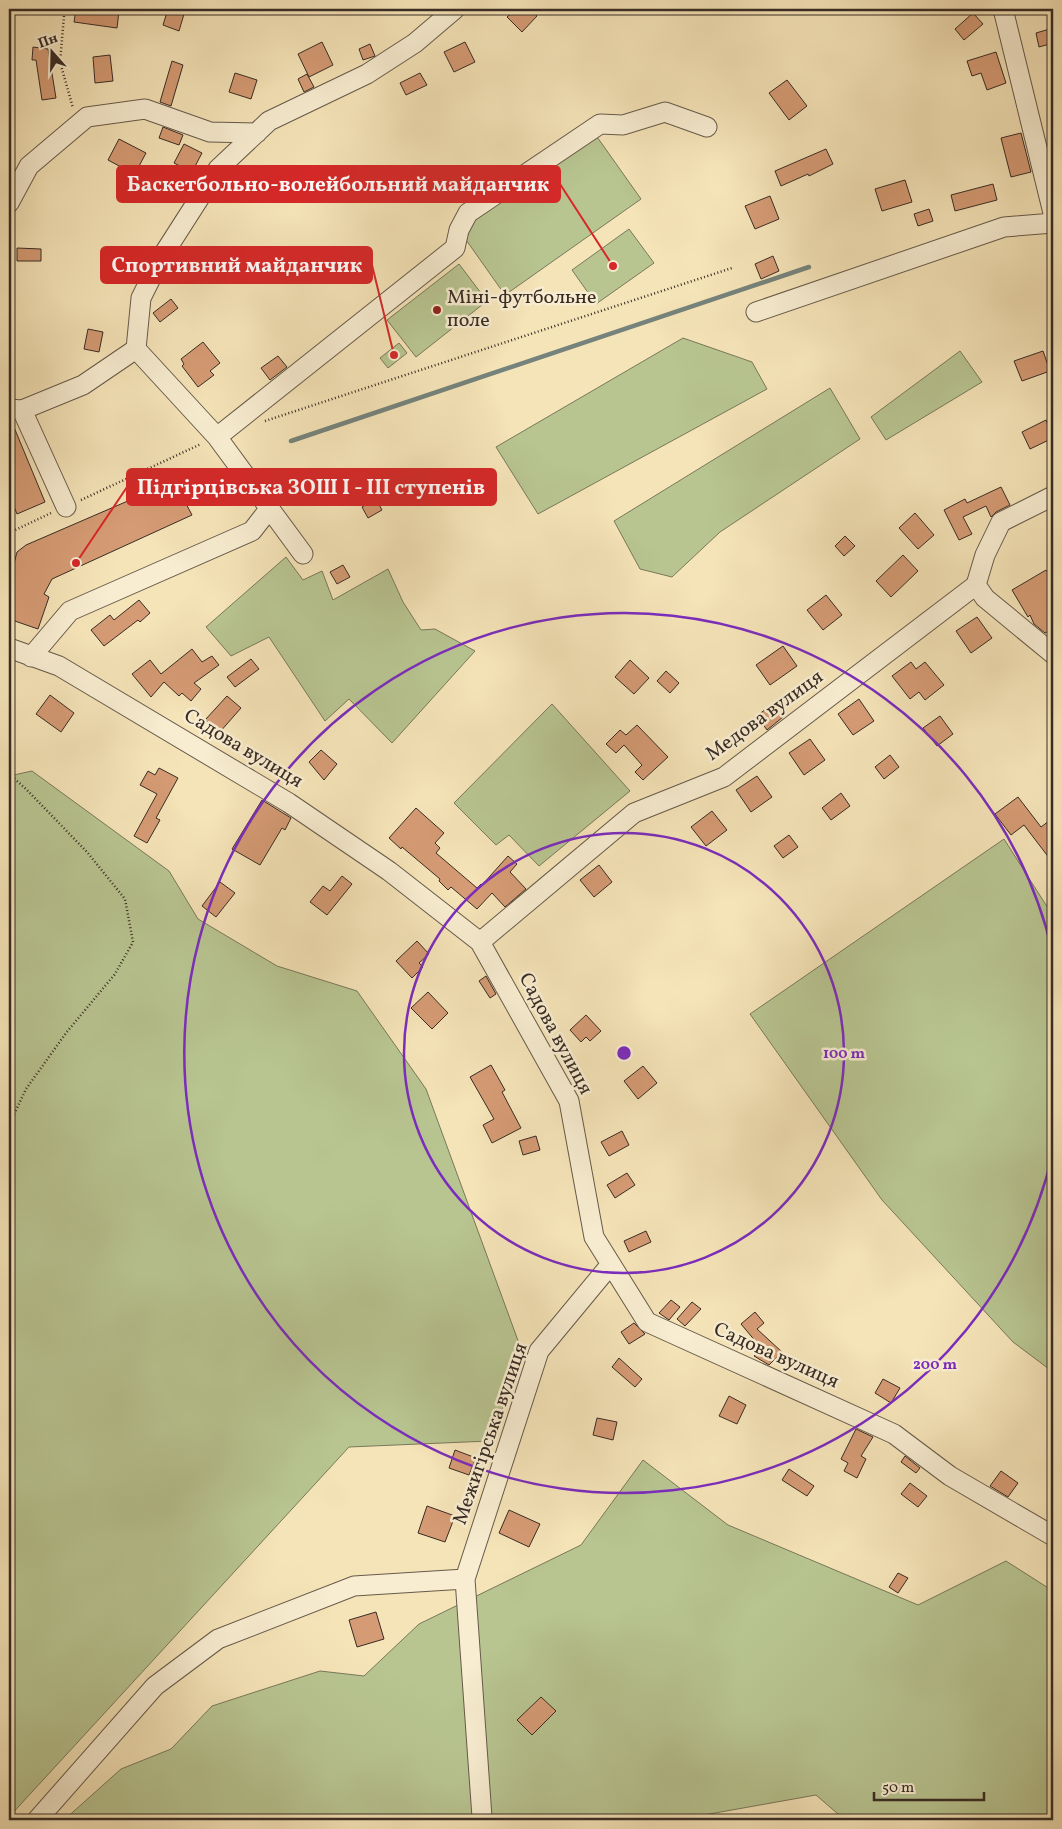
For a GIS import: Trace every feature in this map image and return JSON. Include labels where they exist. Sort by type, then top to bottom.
[{"type":"street","points":[[66,507],[16,410],[83,385],[136,349],[142,298],[161,258],[218,169],[269,122],[366,74],[415,44],[454,9]]},
{"type":"street","points":[[1003,9],[1051,194],[1053,213]]},
{"type":"street","points":[[9,203],[29,166],[87,117],[145,109],[210,132],[257,133]]},
{"type":"street","points":[[217,437],[455,248],[459,230],[468,213],[600,124],[623,125],[665,112],[707,127]]},
{"type":"street","points":[[756,312],[1004,227],[1053,223]]},
{"type":"street","points":[[136,349],[217,437],[303,554]]},
{"type":"street","points":[[1053,496],[1001,522],[985,555],[976,585],[985,598],[1053,654]]},
{"type":"street","points":[[31,657],[70,611],[252,531],[270,508]]},
{"type":"street","name":"Медова вулиця","points":[[480,942],[634,813],[724,777],[976,585]]},
{"type":"street","name":"Садова вулиця","points":[[9,648],[59,666],[290,802],[389,871],[480,942],[569,1102],[594,1237],[647,1322],[894,1434],[950,1476],[1053,1536]]},
{"type":"street","name":"Межигірська вулиця","points":[[484,1820],[482,1817],[464,1579],[539,1351],[611,1264]]},
{"type":"street","points":[[37,1820],[155,1686],[218,1638],[354,1586],[464,1579]]},
{"type":"path","points":[[64,16],[60,62],[71,106],[82,121]]},
{"type":"path","points":[[264,422],[732,268]]},
{"type":"path","points":[[9,533],[217,437]]},
{"type":"path","points":[[9,774],[87,852],[125,900],[133,942],[115,974],[66,1033],[26,1089],[9,1125]]},
{"type":"green space","points":[[595,134],[641,199],[505,295],[459,230]]},
{"type":"green space","points":[[629,229],[654,263],[596,304],[572,270]]},
{"type":"green space","name":"Міні-футбольне поле","points":[[459,264],[487,301],[416,357],[387,320]]},
{"type":"green space","points":[[683,338],[752,362],[767,389],[538,514],[496,447]]},
{"type":"green space","points":[[399,343],[407,353],[388,368],[380,358]]},
{"type":"green space","points":[[960,351],[982,382],[886,440],[871,417]]},
{"type":"green space","points":[[830,388],[860,439],[720,532],[672,577],[640,569],[614,521]]},
{"type":"green space","points":[[286,557],[303,580],[322,571],[333,600],[388,569],[403,602],[421,630],[435,629],[475,651],[392,743],[349,699],[325,721],[269,637],[231,656],[206,627]]},
{"type":"green space","points":[[552,704],[630,791],[539,866],[509,835],[496,845],[454,803]]},
{"type":"green space","points":[[32,771],[169,871],[198,919],[277,966],[357,991],[426,1089],[524,1357],[489,1441],[349,1447],[9,1817],[9,776]]},
{"type":"green space","points":[[1004,839],[1053,916],[1053,1372],[1013,1342],[882,1200],[750,1014]]},
{"type":"green space","points":[[643,1460],[728,1525],[918,1605],[1006,1561],[1053,1591],[1053,1820],[845,1820],[816,1795],[687,1818],[686,1820],[64,1820],[121,1769],[171,1749],[212,1706],[320,1671],[364,1676],[419,1624],[581,1545]]},
{"type":"building","points":[[76,9],[119,11],[117,28],[74,22]]},
{"type":"building","points":[[168,9],[184,14],[179,31],[163,25]]},
{"type":"building","points":[[516,9],[529,9],[537,16],[522,32],[507,17]]},
{"type":"building","points":[[973,13],[983,24],[964,40],[955,29]]},
{"type":"building","points":[[1053,28],[1053,43],[1039,47],[1036,33]]},
{"type":"building","points":[[322,42],[333,65],[309,77],[298,54]]},
{"type":"building","points":[[465,42],[475,62],[454,72],[444,52]]},
{"type":"building","points":[[370,44],[375,56],[363,60],[359,49]]},
{"type":"building","points":[[33,47],[48,49],[56,98],[42,100],[36,60],[32,60]]},
{"type":"building","points":[[996,52],[1006,83],[987,90],[981,73],[972,76],[967,61]]},
{"type":"building","points":[[110,55],[113,81],[95,83],[93,57]]},
{"type":"building","points":[[172,61],[183,65],[171,106],[160,102]]},
{"type":"building","points":[[235,73],[257,80],[251,99],[229,92]]},
{"type":"building","points":[[420,73],[427,85],[406,95],[400,83]]},
{"type":"building","points":[[307,74],[314,87],[304,92],[298,79]]},
{"type":"building","points":[[787,80],[807,106],[789,120],[769,93]]},
{"type":"building","points":[[163,127],[183,135],[179,145],[159,138]]},
{"type":"building","points":[[1021,133],[1031,172],[1011,177],[1001,138]]},
{"type":"building","points":[[119,139],[146,153],[130,183],[117,176],[121,167],[108,160]]},
{"type":"building","points":[[184,144],[202,153],[192,172],[174,163]]},
{"type":"building","points":[[826,149],[833,164],[809,176],[808,174],[781,186],[775,171]]},
{"type":"building","points":[[905,180],[912,202],[882,211],[875,189]]},
{"type":"building","points":[[993,184],[997,200],[955,211],[951,195]]},
{"type":"building","points":[[770,196],[779,219],[755,229],[745,206]]},
{"type":"building","points":[[929,209],[933,221],[918,226],[914,214]]},
{"type":"building","points":[[17,248],[41,249],[41,261],[17,261]]},
{"type":"building","points":[[773,256],[779,271],[761,279],[755,264]]},
{"type":"building","points":[[171,299],[178,308],[160,322],[153,313]]},
{"type":"building","points":[[88,329],[103,332],[99,352],[84,349]]},
{"type":"building","points":[[203,342],[220,363],[210,371],[214,375],[198,387],[182,366],[184,364],[181,359]]},
{"type":"building","points":[[1043,351],[1050,371],[1022,381],[1014,361]]},
{"type":"building","points":[[278,356],[287,367],[270,380],[261,368]]},
{"type":"building","points":[[9,420],[11,420],[45,502],[17,514],[9,494]]},
{"type":"building","points":[[1046,420],[1053,438],[1030,449],[1022,432]]},
{"type":"building","points":[[174,481],[192,515],[52,579],[44,594],[49,597],[38,629],[9,619],[9,583],[17,552],[26,545]]},
{"type":"building","points":[[1001,487],[1010,505],[996,512],[991,517],[986,506],[963,517],[972,534],[959,540],[944,510],[965,499],[967,503]]},
{"type":"building","points":[[376,499],[382,510],[368,518],[362,507]]},
{"type":"building","points":[[915,513],[934,535],[918,549],[899,528]]},
{"type":"building","points":[[845,536],[855,546],[844,556],[835,546]]},
{"type":"building","points":[[903,555],[918,571],[891,597],[876,581]]},
{"type":"building","points":[[343,565],[350,577],[337,584],[330,572]]},
{"type":"building","points":[[1046,570],[1053,581],[1053,629],[1045,633],[1034,624],[1030,615],[1028,617],[1012,590]]},
{"type":"building","points":[[826,595],[842,615],[823,630],[807,610]]},
{"type":"building","points":[[139,600],[150,613],[104,646],[91,630],[110,615],[114,620]]},
{"type":"building","points":[[977,617],[992,638],[971,653],[956,631]]},
{"type":"building","points":[[783,646],[797,666],[770,685],[756,665]]},
{"type":"building","points":[[192,649],[202,662],[212,656],[219,665],[194,683],[201,689],[191,701],[182,693],[179,696],[164,682],[151,697],[132,674],[150,660],[161,674]]},
{"type":"building","points":[[251,659],[259,669],[235,687],[227,677]]},
{"type":"building","points":[[630,660],[649,678],[634,694],[615,677]]},
{"type":"building","points":[[911,662],[916,669],[925,662],[944,685],[925,700],[919,692],[910,699],[892,676]]},
{"type":"building","points":[[666,671],[679,683],[670,693],[657,681]]},
{"type":"building","points":[[50,695],[74,713],[61,732],[36,714]]},
{"type":"building","points":[[227,696],[241,708],[219,733],[205,720]]},
{"type":"building","points":[[859,699],[874,721],[853,735],[838,714]]},
{"type":"building","points":[[772,704],[783,717],[767,730],[757,716]]},
{"type":"building","points":[[940,716],[953,734],[937,746],[923,728]]},
{"type":"building","points":[[637,725],[668,757],[643,780],[635,772],[642,765],[624,745],[616,753],[606,744],[620,730],[626,735]]},
{"type":"building","points":[[810,739],[825,760],[804,775],[789,753]]},
{"type":"building","points":[[321,750],[337,764],[324,780],[309,762]]},
{"type":"building","points":[[890,755],[899,767],[884,779],[875,767]]},
{"type":"building","points":[[159,768],[178,778],[156,818],[160,820],[147,843],[134,836],[157,794],[140,785],[148,771],[155,775]]},
{"type":"building","points":[[757,776],[772,797],[751,812],[736,790]]},
{"type":"building","points":[[841,793],[850,806],[831,820],[822,808]]},
{"type":"building","points":[[1018,797],[1041,827],[1053,818],[1053,863],[1024,825],[1011,835],[995,814]]},
{"type":"building","points":[[262,800],[291,818],[285,830],[282,828],[260,865],[232,849]]},
{"type":"building","points":[[416,808],[444,833],[435,843],[440,848],[436,853],[477,888],[482,885],[508,856],[517,864],[510,872],[526,889],[505,907],[492,893],[477,909],[451,887],[448,890],[439,881],[440,879],[389,838]]},
{"type":"building","points":[[712,811],[727,830],[706,846],[691,827]]},
{"type":"building","points":[[789,835],[798,847],[783,858],[774,846]]},
{"type":"building","points":[[599,865],[612,882],[594,897],[580,880]]},
{"type":"building","points":[[342,876],[352,884],[327,915],[310,902],[323,886],[330,891]]},
{"type":"building","points":[[220,882],[235,893],[216,917],[202,906]]},
{"type":"building","points":[[417,941],[429,954],[419,963],[423,967],[412,978],[396,961]]},
{"type":"building","points":[[486,976],[496,994],[490,998],[479,981]]},
{"type":"building","points":[[428,992],[448,1013],[432,1029],[411,1008]]},
{"type":"building","points":[[586,1015],[601,1031],[590,1041],[586,1037],[581,1042],[570,1030]]},
{"type":"building","points":[[491,1065],[505,1090],[502,1092],[521,1128],[492,1143],[483,1125],[494,1119],[470,1077]]},
{"type":"building","points":[[643,1066],[657,1083],[638,1099],[624,1081]]},
{"type":"building","points":[[622,1131],[629,1145],[609,1156],[601,1142]]},
{"type":"building","points":[[536,1136],[540,1150],[523,1155],[519,1141]]},
{"type":"building","points":[[627,1173],[635,1185],[615,1198],[607,1185]]},
{"type":"building","points":[[646,1231],[651,1242],[629,1252],[624,1241]]},
{"type":"building","points":[[671,1300],[680,1307],[669,1320],[659,1313]]},
{"type":"building","points":[[692,1302],[701,1309],[685,1326],[677,1319]]},
{"type":"building","points":[[755,1312],[764,1323],[757,1329],[782,1352],[769,1365],[754,1356],[762,1349],[741,1324]]},
{"type":"building","points":[[634,1323],[645,1334],[629,1344],[621,1332]]},
{"type":"building","points":[[619,1358],[642,1379],[635,1387],[612,1367]]},
{"type":"building","points":[[883,1379],[900,1388],[891,1403],[875,1393]]},
{"type":"building","points":[[729,1396],[746,1405],[737,1424],[719,1416]]},
{"type":"building","points":[[597,1418],[617,1422],[613,1440],[593,1435]]},
{"type":"building","points":[[856,1429],[873,1437],[861,1456],[866,1459],[857,1478],[844,1471],[848,1463],[841,1459]]},
{"type":"building","points":[[455,1450],[476,1458],[469,1475],[449,1468]]},
{"type":"building","points":[[905,1456],[920,1468],[916,1473],[901,1462]]},
{"type":"building","points":[[789,1469],[814,1486],[807,1496],[782,1480]]},
{"type":"building","points":[[1001,1471],[1018,1483],[1008,1497],[990,1486]]},
{"type":"building","points":[[910,1483],[927,1496],[918,1507],[901,1494]]},
{"type":"building","points":[[427,1506],[455,1516],[445,1542],[418,1533]]},
{"type":"building","points":[[509,1510],[540,1524],[529,1547],[499,1533]]},
{"type":"building","points":[[898,1573],[908,1578],[898,1593],[889,1587]]},
{"type":"building","points":[[376,1612],[384,1639],[357,1647],[349,1620]]},
{"type":"building","points":[[541,1697],[556,1711],[532,1735],[517,1720]]},
{"type":"waterway","points":[[291,441],[809,267]]},
{"type":"place","name":"Баскетбольно-волейбольний майданчик","points":[[613,266]]},
{"type":"place","name":"Міні-футбольне поле","points":[[437,310]]},
{"type":"place","name":"Спортивний майданчик","points":[[394,355]]},
{"type":"place","name":"Підгірцівська ЗОШ І - ІІІ ступенів","points":[[76,563]]}]
